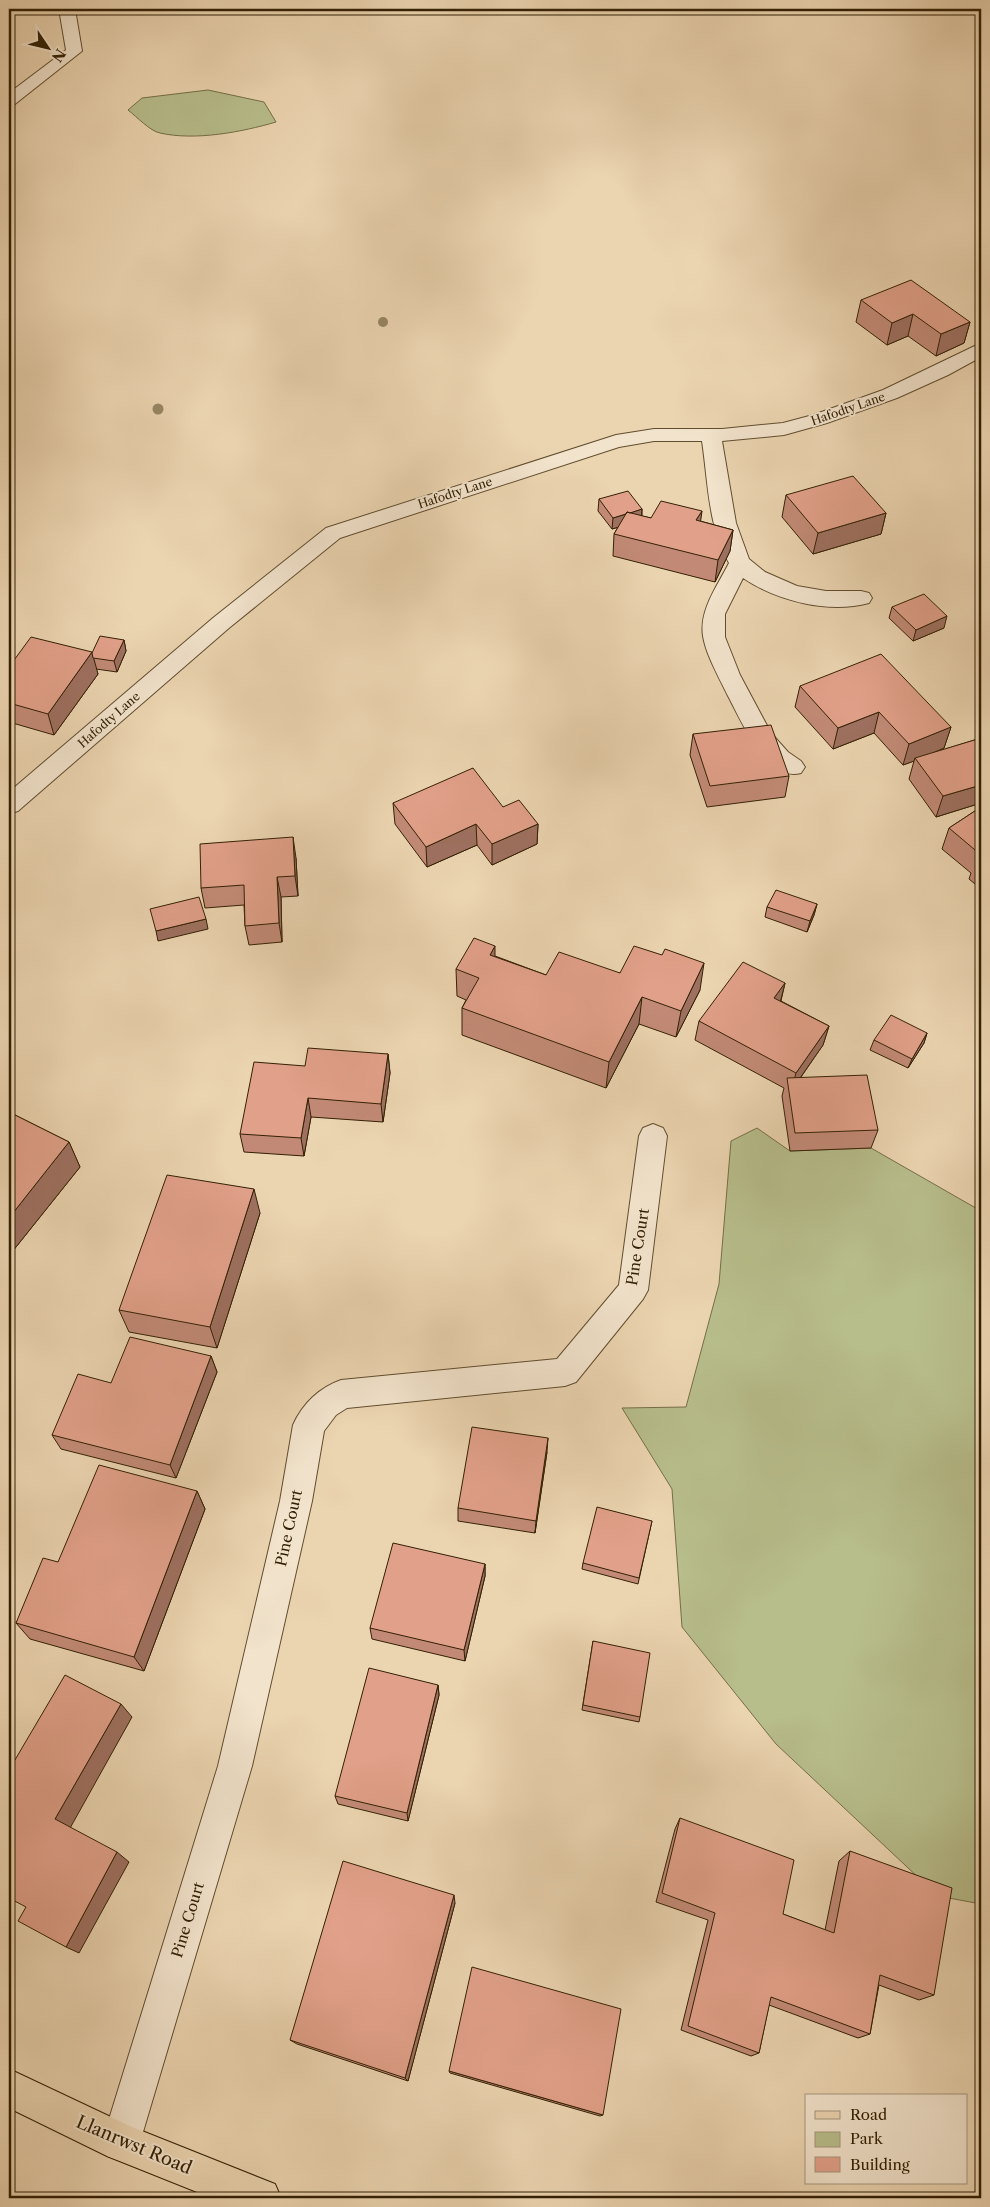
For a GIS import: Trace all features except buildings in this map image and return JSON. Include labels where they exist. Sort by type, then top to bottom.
[{"type":"main road","name":"Llanrwst Road","points":[[9,2088],[121,2142],[261,2198]]},
{"type":"street","points":[[9,101],[74,51],[67,9]]},
{"type":"street","name":"Hafodty Lane","points":[[9,805],[221,623],[333,533],[616,441],[654,436],[711,435],[784,429],[820,419],[890,394],[942,371],[981,349]]},
{"type":"street","points":[[711,435],[730,545],[740,563],[754,576],[772,585],[799,594],[822,600],[861,598]]},
{"type":"street","points":[[740,563],[714,614],[714,637],[729,675],[762,738],[780,758],[793,767]]},
{"type":"street","name":"Pine Court","points":[[121,2142],[234,1766],[296,1501],[309,1425],[325,1404],[342,1394],[565,1372],[633,1290],[653,1136]]},
{"type":"green space","points":[[208,90],[264,102],[276,122],[248,129],[203,136],[174,135],[152,130],[128,110],[142,98]]},
{"type":"green space","points":[[757,1128],[790,1151],[871,1148],[981,1211],[981,1904],[938,1896],[776,1744],[682,1627],[672,1489],[622,1408],[686,1407],[719,1284],[731,1141]]}]
